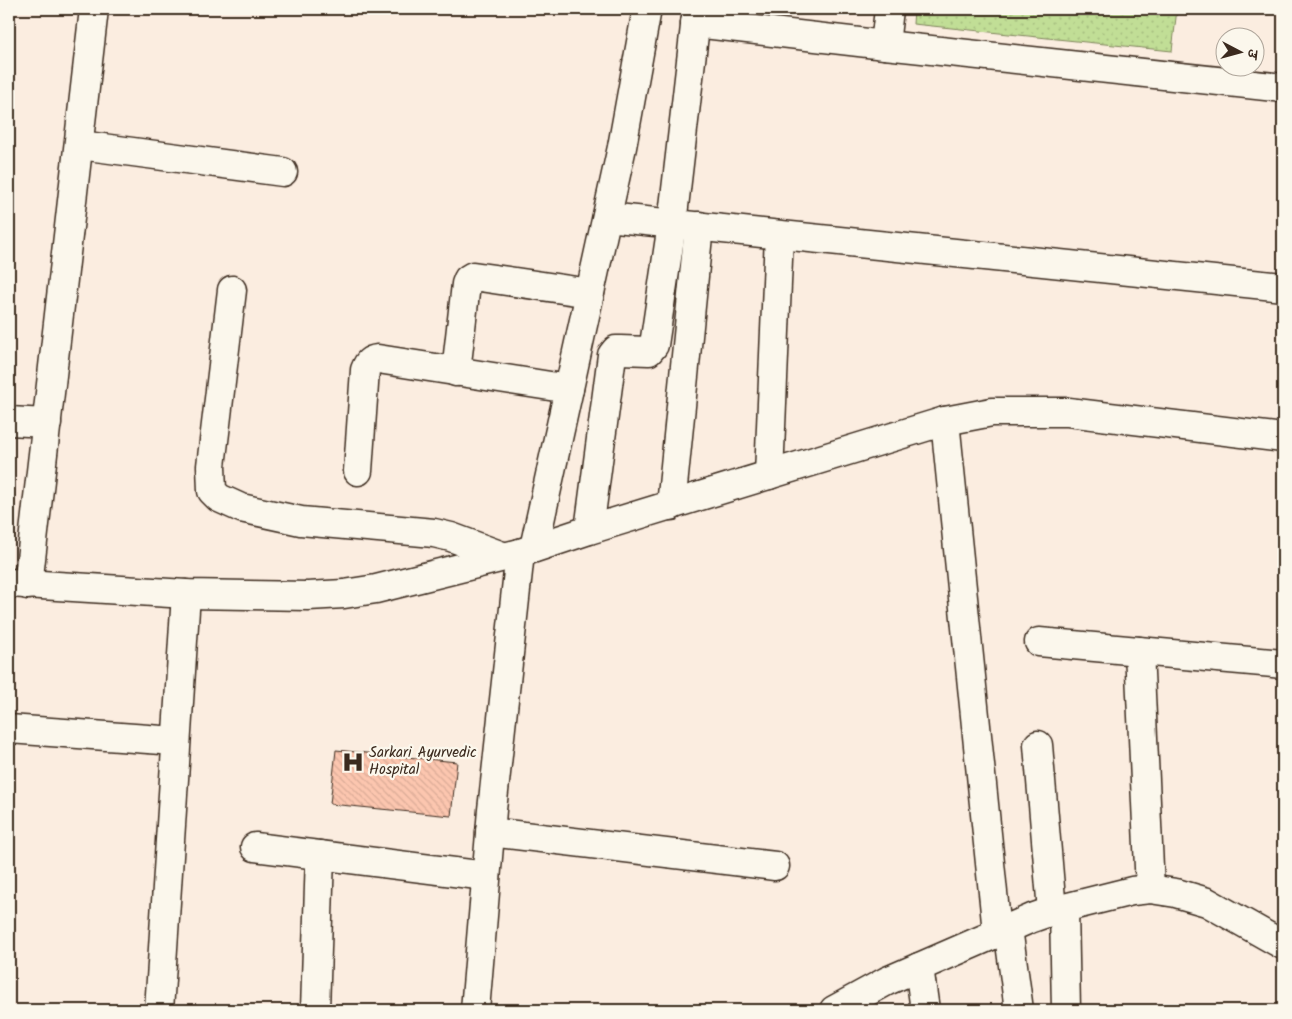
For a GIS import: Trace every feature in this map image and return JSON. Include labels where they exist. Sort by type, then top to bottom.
[{"type":"street","points":[[94,9],[47,423],[18,584],[186,594],[308,596],[344,594],[376,589],[520,552],[945,420],[992,412],[1068,412],[1283,438]]},
{"type":"street","points":[[475,1010],[490,832],[520,552],[569,389],[622,147],[647,9]]},
{"type":"street","points":[[884,46],[889,9]]},
{"type":"street","points":[[589,530],[612,355],[616,350],[649,351],[653,348],[672,224],[696,16],[884,46],[1283,88]]},
{"type":"street","points":[[80,145],[283,172]]},
{"type":"street","points":[[607,217],[1283,287]]},
{"type":"street","points":[[671,506],[699,226]]},
{"type":"street","points":[[769,476],[779,235]]},
{"type":"street","points":[[456,372],[466,284],[468,279],[473,276],[590,293]]},
{"type":"street","points":[[232,290],[211,466],[212,491],[219,498],[241,508],[301,520],[434,533],[520,552]]},
{"type":"street","points":[[358,471],[365,370],[371,360],[378,359],[569,389]]},
{"type":"street","points":[[945,420],[1003,930],[1019,1010]]},
{"type":"street","points":[[9,421],[47,423]]},
{"type":"street","points":[[159,1010],[186,594]]},
{"type":"street","points":[[1039,642],[1283,664]]},
{"type":"street","points":[[1139,650],[1150,889]]},
{"type":"street","points":[[9,729],[176,741]]},
{"type":"street","points":[[1038,745],[1058,910],[1066,1010]]},
{"type":"street","points":[[490,832],[774,866]]},
{"type":"street","points":[[255,847],[486,876]]},
{"type":"street","points":[[316,1010],[320,855]]},
{"type":"street","points":[[834,1010],[887,981],[1003,930],[1058,910],[1132,891],[1150,889],[1176,893],[1207,902],[1283,945]]},
{"type":"street","points":[[919,967],[924,1010]]},
{"type":"green space","points":[[914,9],[1177,9],[1172,51],[913,24]]},
{"type":"building","points":[[336,750],[457,762],[451,816],[330,804]]},
{"type":"place","name":"Sarkari Ayurvedic Hospital","points":[[353,762]]}]
